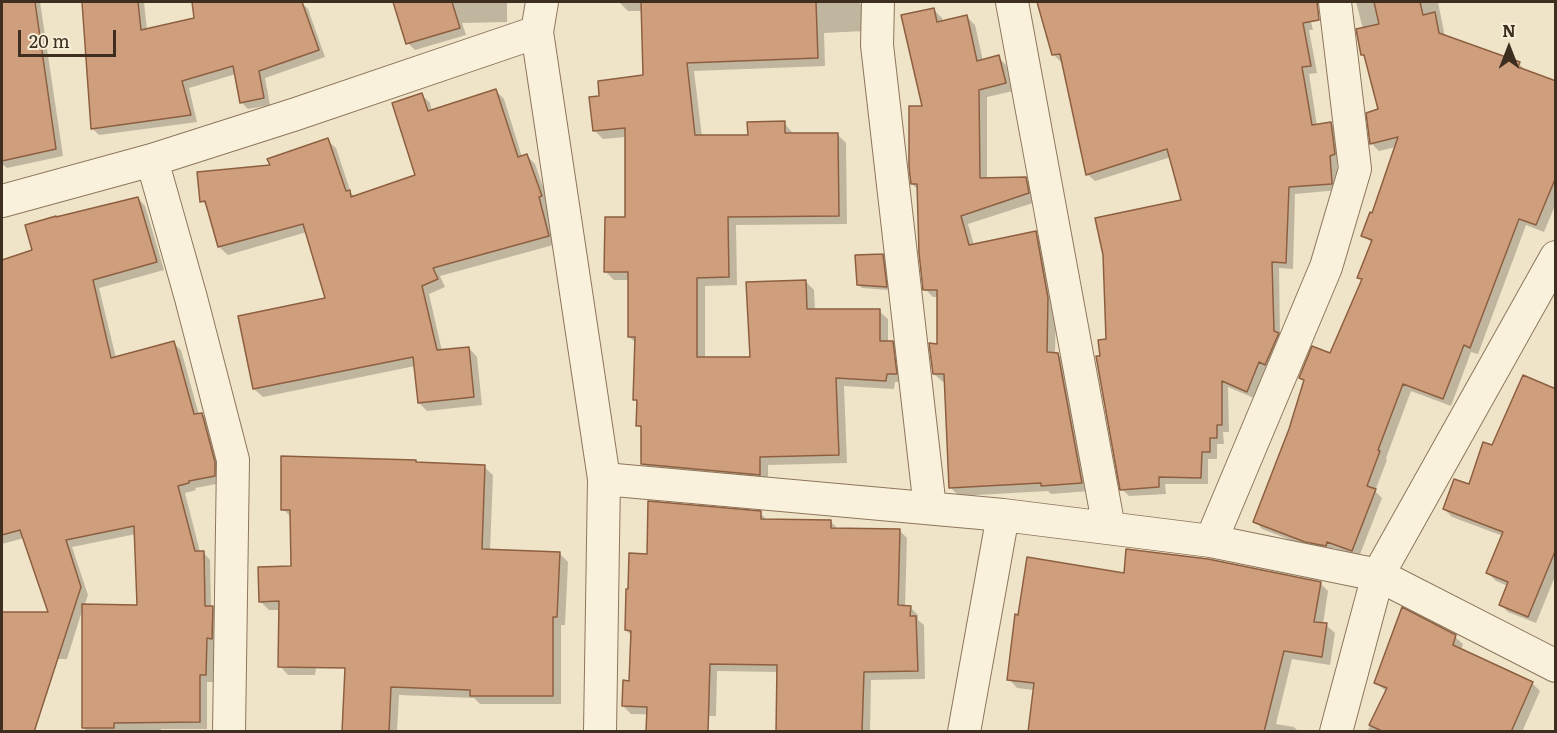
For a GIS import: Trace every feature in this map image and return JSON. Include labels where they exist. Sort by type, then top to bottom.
[{"type":"street","points":[[542,2],[537,32],[604,479],[600,732]]},
{"type":"street","points":[[878,2],[877,45],[930,508]]},
{"type":"street","points":[[1012,2],[1109,528]]},
{"type":"street","points":[[1211,541],[1326,267],[1355,169],[1335,2]]},
{"type":"street","points":[[2,201],[152,160],[537,32]]},
{"type":"street","points":[[152,160],[233,460],[229,732]]},
{"type":"street","points":[[1336,732],[1378,575],[1556,257]]},
{"type":"street","points":[[604,479],[1003,515],[1211,541],[1378,575],[1556,666]]},
{"type":"street","points":[[964,732],[1003,515]]},
{"type":"building","points":[[2,2],[35,2],[56,149],[2,161]]},
{"type":"building","points":[[82,2],[138,2],[141,30],[194,18],[192,2],[302,2],[319,50],[259,71],[264,98],[240,103],[233,66],[182,81],[191,115],[91,129]]},
{"type":"building","points":[[393,2],[452,2],[460,28],[406,44]]},
{"type":"building","points":[[641,2],[816,2],[818,58],[687,63],[695,135],[748,135],[747,122],[785,121],[785,133],[838,133],[839,216],[728,217],[729,277],[697,278],[697,357],[750,357],[746,282],[806,280],[807,309],[880,309],[880,341],[893,341],[897,374],[887,374],[886,381],[836,378],[839,455],[760,457],[760,475],[641,464],[641,426],[636,426],[637,400],[633,400],[635,337],[628,337],[628,272],[604,272],[605,217],[625,217],[625,128],[593,131],[589,97],[599,96],[598,81],[643,75]]},
{"type":"building","points":[[1037,2],[1317,2],[1319,20],[1303,23],[1311,66],[1302,67],[1312,125],[1331,122],[1335,154],[1330,156],[1332,184],[1289,187],[1286,263],[1272,262],[1274,331],[1279,333],[1265,365],[1259,362],[1247,392],[1222,381],[1222,425],[1217,425],[1217,438],[1210,438],[1210,452],[1202,452],[1201,478],[1159,477],[1159,487],[1120,490],[1096,356],[1100,356],[1098,340],[1106,339],[1103,255],[1095,218],[1181,200],[1167,149],[1086,175],[1060,54],[1052,55]]},
{"type":"building","points":[[1374,2],[1420,2],[1423,15],[1435,12],[1439,33],[1520,62],[1518,67],[1556,81],[1556,177],[1536,225],[1519,219],[1470,348],[1464,345],[1443,399],[1403,384],[1367,486],[1376,489],[1352,551],[1327,542],[1326,546],[1305,542],[1253,522],[1289,429],[1304,380],[1299,378],[1312,346],[1330,353],[1362,279],[1357,278],[1372,240],[1361,236],[1370,212],[1372,213],[1398,137],[1370,144],[1366,113],[1378,109],[1364,55],[1361,55],[1356,29],[1379,24]]},
{"type":"building","points":[[934,8],[937,22],[967,15],[977,61],[999,55],[1006,83],[979,90],[980,178],[1026,177],[1029,193],[961,216],[969,245],[1036,231],[1048,298],[1047,352],[1058,353],[1082,483],[949,488],[944,374],[933,374],[929,343],[937,344],[937,290],[923,290],[919,253],[917,184],[911,184],[909,167],[909,106],[922,106],[901,15]]},
{"type":"building","points":[[496,89],[518,157],[527,154],[542,196],[539,197],[549,236],[433,268],[438,279],[422,286],[437,350],[469,347],[474,397],[418,403],[413,357],[253,389],[238,316],[325,298],[303,224],[218,247],[205,201],[200,202],[197,172],[270,165],[267,159],[328,138],[346,191],[350,190],[351,197],[415,175],[392,103],[422,93],[428,111]]},
{"type":"building","points":[[138,197],[157,262],[93,280],[111,358],[174,341],[194,414],[202,413],[215,462],[215,476],[189,481],[189,483],[178,486],[195,551],[204,551],[205,606],[213,606],[212,639],[207,638],[206,675],[200,675],[200,722],[114,723],[114,728],[82,728],[82,604],[137,605],[134,526],[66,540],[81,587],[34,732],[2,732],[2,612],[48,612],[20,530],[2,535],[2,260],[32,250],[25,225]]},
{"type":"building","points":[[883,254],[887,287],[857,285],[855,255]]},
{"type":"building","points":[[1523,375],[1556,389],[1556,549],[1528,617],[1499,605],[1508,582],[1486,573],[1503,532],[1443,509],[1454,479],[1469,484],[1483,442],[1492,445]]},
{"type":"building","points":[[281,456],[416,460],[416,462],[485,465],[482,549],[560,552],[557,617],[553,617],[553,696],[470,696],[470,690],[391,687],[389,732],[342,732],[345,668],[278,667],[279,601],[259,602],[258,567],[291,566],[290,510],[281,510]]},
{"type":"building","points":[[648,501],[761,511],[761,519],[831,520],[831,528],[900,529],[898,605],[911,606],[910,616],[916,616],[918,671],[864,672],[862,732],[776,732],[777,665],[710,664],[708,732],[646,732],[647,707],[622,706],[623,680],[629,681],[631,631],[625,630],[629,553],[647,554]]},
{"type":"building","points":[[1126,549],[1208,559],[1321,582],[1314,622],[1327,623],[1322,657],[1284,651],[1264,732],[1028,732],[1034,683],[1007,680],[1015,614],[1018,615],[1027,557],[1124,573]]},
{"type":"building","points":[[1402,607],[1456,635],[1453,645],[1533,682],[1511,732],[1384,732],[1369,725],[1387,688],[1374,683]]}]
